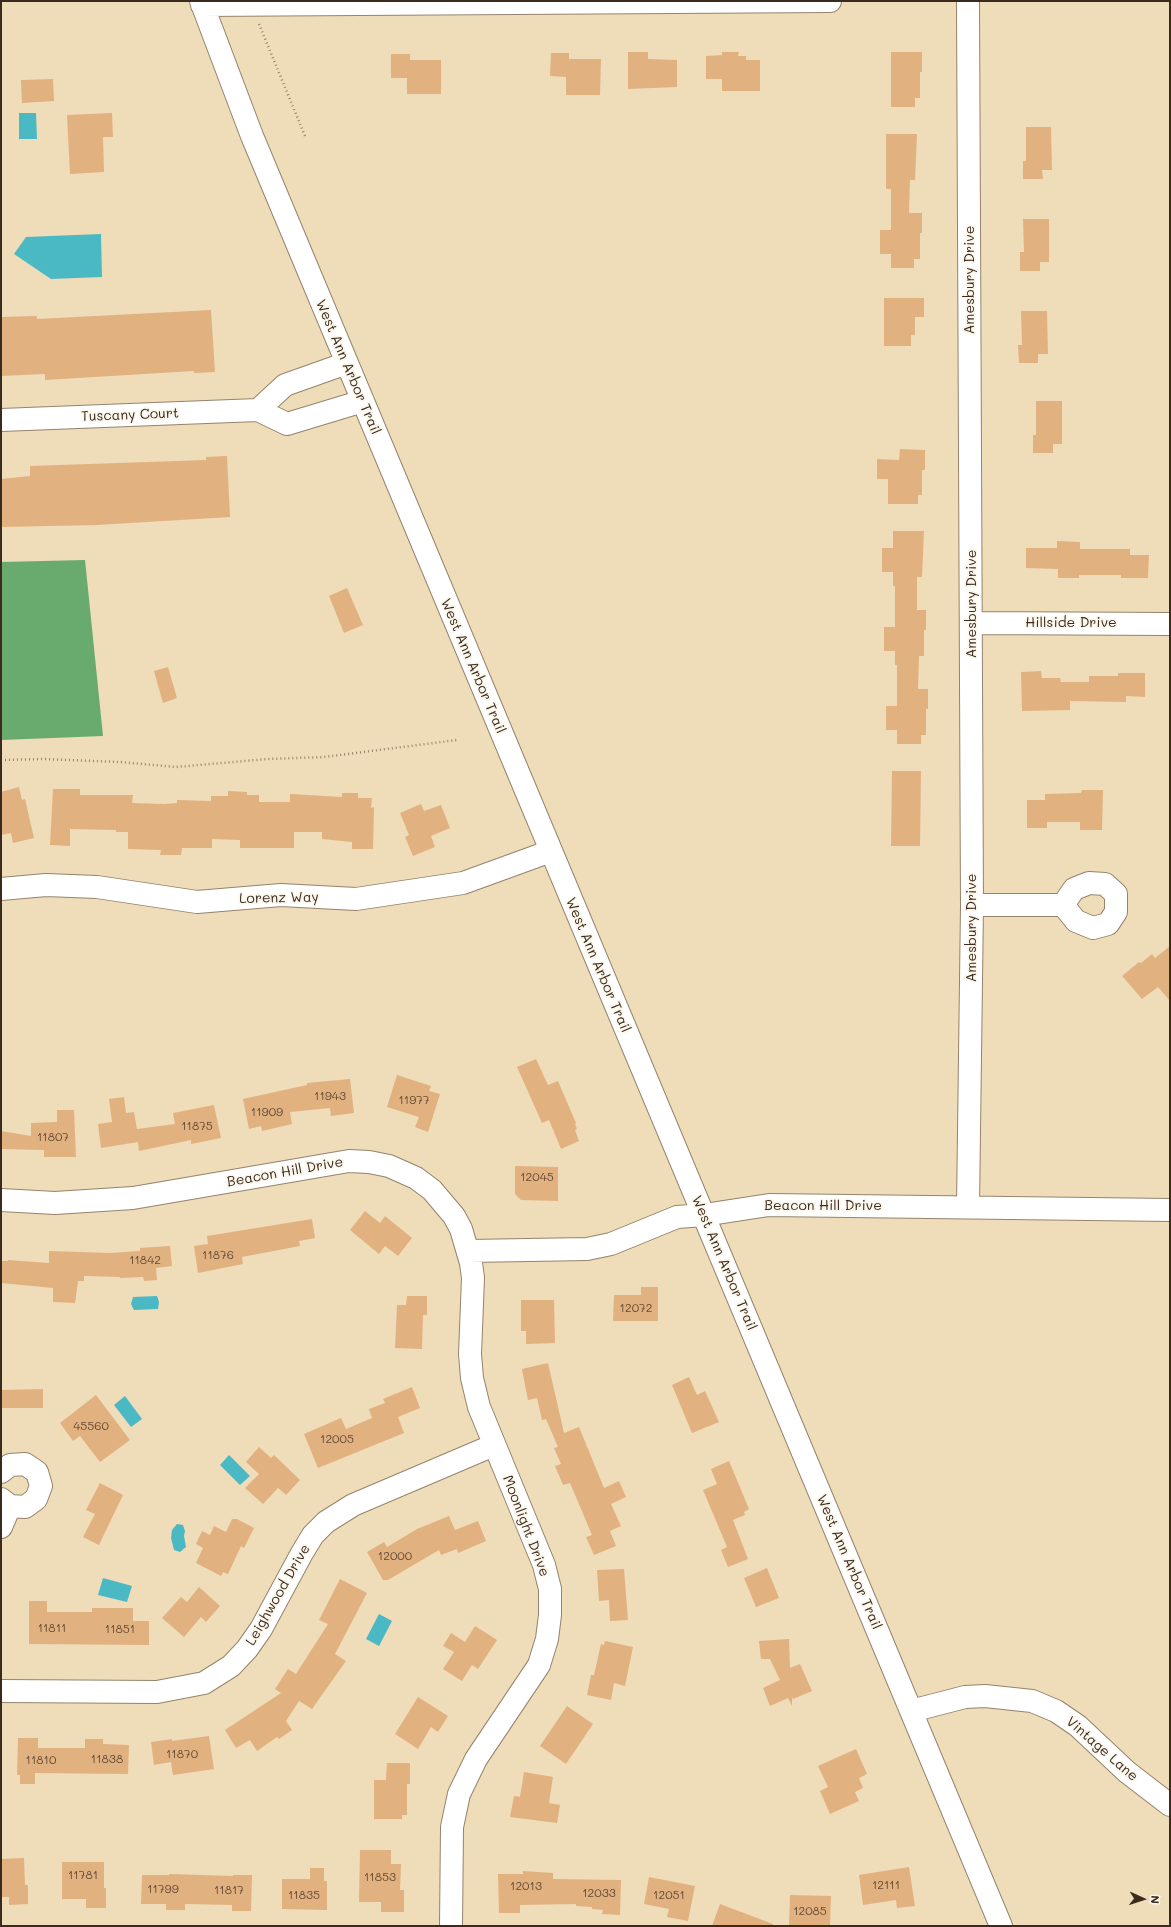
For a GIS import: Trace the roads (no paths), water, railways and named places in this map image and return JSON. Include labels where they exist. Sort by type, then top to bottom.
[{"type":"street","points":[[201,3],[252,5],[830,1]]},
{"type":"street","name":"Amesbury Drive","points":[[968,1],[972,623],[972,905],[968,1207]]},
{"type":"street","name":"West Ann Arbor Trail","points":[[201,3],[252,136],[1002,1926]]},
{"type":"street","points":[[258,410],[285,385],[347,363]]},
{"type":"street","name":"Tuscany Court","points":[[1,420],[258,410],[287,424],[363,401]]},
{"type":"street","name":"Hillside Drive","points":[[972,623],[1170,624]]},
{"type":"street","name":"Lorenz Way","points":[[1,889],[46,885],[97,887],[197,902],[281,895],[356,899],[463,883],[551,851]]},
{"type":"street","points":[[972,905],[1063,905]]},
{"type":"street","name":"Beacon Hill Drive","points":[[1,1200],[55,1203],[133,1198],[334,1162],[369,1162],[403,1171],[432,1190],[454,1216],[469,1251],[587,1249],[611,1244],[677,1217],[704,1215],[769,1204],[1170,1210]]},
{"type":"street","name":"Moonlight Drive","points":[[451,1926],[452,1827],[458,1794],[476,1759],[539,1665],[547,1639],[550,1615],[550,1589],[544,1564],[479,1407],[472,1378],[470,1354],[473,1278],[469,1251]]},
{"type":"street","name":"Leighwood Drive","points":[[1,1691],[157,1692],[204,1683],[231,1666],[248,1649],[261,1629],[313,1535],[326,1522],[353,1505],[494,1445]]},
{"type":"street","points":[[1,1472],[10,1465],[25,1464],[31,1467],[40,1478],[40,1493],[31,1504],[17,1508],[6,1503],[1,1527]]},
{"type":"street","name":"Vintage Lane","points":[[911,1711],[965,1697],[985,1696],[1032,1701],[1056,1711],[1078,1726],[1127,1772],[1170,1805]]},
{"type":"water","points":[[19,113],[36,113],[37,139],[19,139]]},
{"type":"water","points":[[101,234],[102,277],[51,279],[14,254],[26,237]]},
{"type":"water","points":[[157,1296],[159,1302],[158,1309],[134,1310],[131,1304],[133,1297]]},
{"type":"water","points":[[125,1396],[142,1419],[131,1427],[114,1405]]},
{"type":"water","points":[[229,1455],[250,1476],[240,1485],[220,1465]]},
{"type":"water","points":[[177,1524],[183,1525],[185,1531],[184,1536],[186,1547],[180,1552],[174,1550],[171,1538],[172,1530]]},
{"type":"water","points":[[103,1578],[132,1586],[127,1602],[98,1595]]},
{"type":"water","points":[[379,1614],[392,1621],[379,1646],[366,1639]]}]
